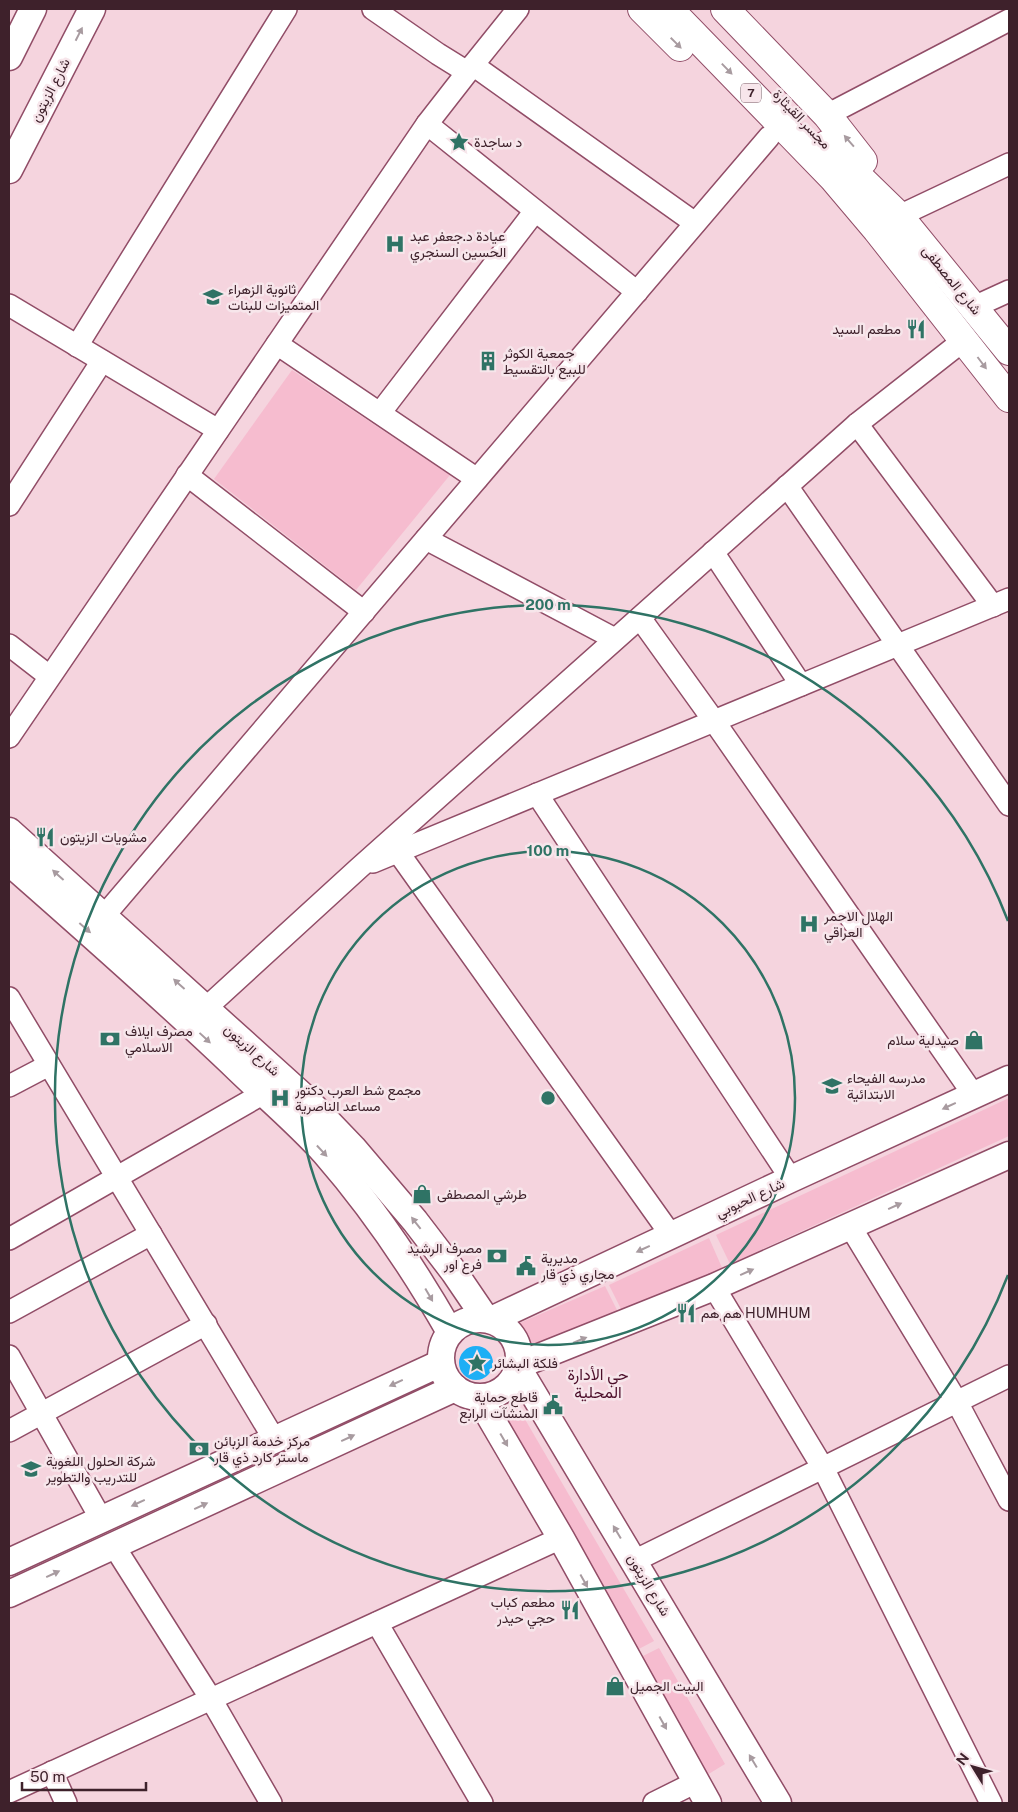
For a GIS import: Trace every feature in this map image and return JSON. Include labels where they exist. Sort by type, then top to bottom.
[{"type":"highway","points":[[642,9],[836,206],[866,232],[919,284]]},
{"type":"highway","name":"مجسر القيثارة","points":[[669,9],[839,171]]},
{"type":"highway","name":"مجسر القيثارة","points":[[695,9],[839,171]]},
{"type":"highway","points":[[725,9],[826,115],[854,148],[897,213]]},
{"type":"highway","name":"7","points":[[839,171],[897,213]]},
{"type":"highway","name":"7","points":[[839,171],[877,230],[919,284]]},
{"type":"highway","name":"شارع المصطفى","points":[[897,213],[1009,351]]},
{"type":"highway","name":"شارع المصطفى","points":[[919,284],[1009,398]]},
{"type":"main road","points":[[9,58],[33,9]]},
{"type":"main road","name":"شارع الزيتون","points":[[9,170],[92,9]]},
{"type":"main road","name":"شارع الزيتون","points":[[9,831],[306,1099],[353,1148],[426,1236],[489,1320]]},
{"type":"main road","name":"شارع الزيتون","points":[[9,862],[189,1023],[324,1152],[360,1195],[425,1288],[450,1332]]},
{"type":"main road","name":"شارع الحبوبي","points":[[489,1320],[973,1094],[1009,1079]]},
{"type":"main road","points":[[518,1366],[714,1287],[1009,1155]]},
{"type":"main road","points":[[473,1319],[489,1320],[502,1325],[510,1332],[516,1342],[519,1353],[518,1366],[513,1380],[504,1390],[492,1396],[480,1398],[462,1394],[443,1373],[441,1353],[444,1342],[450,1332],[460,1324],[473,1319]]},
{"type":"main road","points":[[9,1562],[441,1363]]},
{"type":"main road","name":"شارع الزيتون","points":[[518,1366],[778,1803]]},
{"type":"main road","points":[[9,1594],[455,1388]]},
{"type":"main road","points":[[480,1398],[561,1538],[702,1793]]},
{"type":"street","points":[[77,346],[286,9]]},
{"type":"street","points":[[373,9],[438,54],[470,69],[696,223]]},
{"type":"street","points":[[9,737],[427,124],[518,9]]},
{"type":"street","points":[[826,115],[1009,20]]},
{"type":"street","points":[[427,124],[637,292]]},
{"type":"street","points":[[104,916],[768,137]]},
{"type":"street","points":[[897,213],[1009,164]]},
{"type":"street","points":[[380,413],[535,210]]},
{"type":"street","points":[[974,306],[1009,291]]},
{"type":"street","points":[[9,305],[218,430]]},
{"type":"street","points":[[206,1008],[359,868],[857,424],[964,340]]},
{"type":"street","points":[[276,344],[477,479]]},
{"type":"street","points":[[9,504],[102,361]]},
{"type":"street","points":[[359,868],[1001,602],[857,424]]},
{"type":"street","points":[[187,475],[364,612]]},
{"type":"street","points":[[787,486],[1009,805]]},
{"type":"street","points":[[426,539],[615,639]]},
{"type":"street","points":[[713,552],[801,685]]},
{"type":"street","points":[[640,618],[714,721],[973,1094]]},
{"type":"street","points":[[9,645],[49,676]]},
{"type":"street","points":[[537,794],[791,1179]]},
{"type":"street","points":[[398,852],[671,1235]]},
{"type":"street","points":[[10,1001],[274,1439]]},
{"type":"street","points":[[9,1086],[49,1064]]},
{"type":"street","points":[[9,1239],[264,1093]]},
{"type":"street","points":[[850,1226],[957,1402],[1009,1500]]},
{"type":"street","points":[[9,1312],[151,1234]]},
{"type":"street","points":[[714,1287],[824,1468],[991,1803]]},
{"type":"street","points":[[9,1431],[206,1324]]},
{"type":"street","points":[[9,1356],[101,1519]]},
{"type":"street","points":[[634,1561],[1009,1376]]},
{"type":"street","points":[[9,1792],[561,1538]]},
{"type":"street","points":[[114,1546],[211,1698],[271,1803]]},
{"type":"street","points":[[377,1623],[482,1803]]},
{"type":"street","points":[[52,1772],[66,1803]]},
{"type":"street","points":[[654,1803],[702,1793]]},
{"type":"shaded area","points":[[292,370],[450,475],[356,590],[214,479]]},
{"type":"shaded area","points":[[1009,1098],[1009,1136],[730,1264],[716,1235]]},
{"type":"shaded area","points":[[709,1238],[723,1270],[623,1313],[609,1285]]},
{"type":"shaded area","points":[[605,1286],[619,1314],[528,1356],[513,1326]]},
{"type":"shaded area","points":[[511,1405],[519,1409],[654,1641],[635,1651],[501,1413],[505,1407]]},
{"type":"shaded area","points":[[659,1648],[725,1764],[707,1775],[639,1658]]},
{"type":"water","points":[[476,1346],[488,1351],[493,1363],[488,1375],[476,1380],[464,1375],[459,1363],[464,1351]]},
{"type":"place","name":"د ساجدة","points":[[459,142]]},
{"type":"place","name":"عيادة د.جعفر عبد الحسين السنجري","points":[[395,244]]},
{"type":"place","name":"ثانوية الزهراء المتميزات للبنات","points":[[213,297]]},
{"type":"place","name":"مطعم السيد","points":[[916,329]]},
{"type":"place","name":"جمعية الكوثر للبيع بالتقسيط","points":[[488,361]]},
{"type":"place","name":"مشويات الزيتون","points":[[45,837]]},
{"type":"place","name":"الهلال الاحمر العراقي","points":[[809,924]]},
{"type":"place","name":"مصرف ايلاف الاسلامي","points":[[110,1039]]},
{"type":"place","name":"صيدلية سلام","points":[[974,1040]]},
{"type":"place","name":"مدرسه الفيحاء الابتدائية","points":[[832,1086]]},
{"type":"place","name":"مجمع شط العرب دكتور مساعد الناصرية","points":[[280,1098]]},
{"type":"place","name":"طرشي المصطفى","points":[[422,1194]]},
{"type":"place","name":"مصرف الرشيد فرع اور","points":[[497,1256]]},
{"type":"place","name":"مديرية مجاري ذي قار","points":[[526,1266]]},
{"type":"place","name":"هم هم HUMHUM","points":[[686,1313]]},
{"type":"place","name":"فلكة البشائر","points":[[477,1363]]},
{"type":"place","name":"قاطع حماية المنشآت الرابع","points":[[553,1405]]},
{"type":"place","name":"مركز خدمة الزبائن ماستر كارد ذي قار","points":[[199,1449]]},
{"type":"place","name":"شركة الحلول اللغوية للتدريب والتطوير","points":[[31,1469]]},
{"type":"place","name":"مطعم كباب حجي حيدر","points":[[570,1610]]},
{"type":"place","name":"البيت الجميل","points":[[615,1686]]},
{"type":"district","name":"حي الأدارة المحلية","points":[[598,1383]]}]
